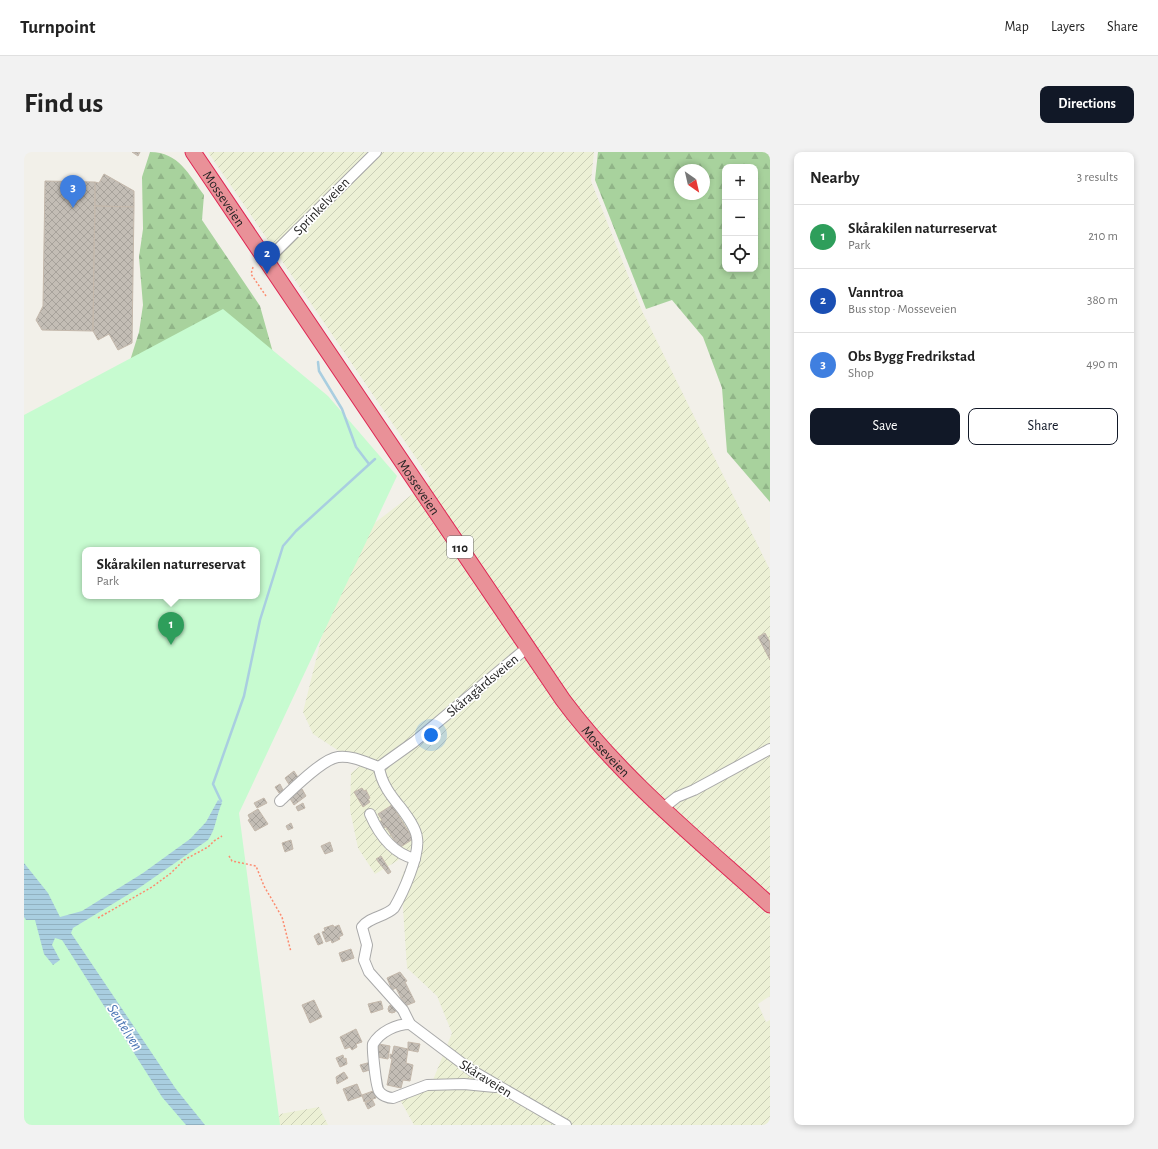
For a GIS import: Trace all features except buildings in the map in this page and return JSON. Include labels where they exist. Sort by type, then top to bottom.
[{"type":"highway","name":"Mosseveien","points":[[193,152],[260,264],[587,732],[611,758],[663,808],[770,905]]},
{"type":"street","name":"Sprinkelveien","points":[[260,264],[290,238],[376,152]]},
{"type":"street","name":"Skåragårdsveien","points":[[379,768],[419,738],[528,647]]},
{"type":"street","points":[[663,808],[677,797],[694,790],[770,749]]},
{"type":"street","points":[[280,801],[314,771],[337,757],[354,758],[379,768],[382,779],[387,788],[416,833],[417,848],[415,859],[394,908],[388,914],[367,922],[362,927],[367,945],[364,960],[370,972],[403,1010],[410,1024],[398,1026],[385,1031],[375,1040],[372,1048],[378,1091],[389,1098],[396,1097],[420,1086],[431,1084],[486,1085],[500,1088]]},
{"type":"street","points":[[370,814],[375,825],[391,847],[402,856],[415,859]]},
{"type":"street","name":"Skåraveien","points":[[410,1024],[471,1070],[566,1125]]},
{"type":"path","points":[[260,264],[251,274],[266,296]]},
{"type":"path","points":[[98,918],[152,887],[171,873],[184,860],[208,847],[222,836]]},
{"type":"path","points":[[229,856],[232,861],[256,866],[264,886],[282,917],[291,952]]},
{"type":"green space","points":[[150,152],[160,153],[176,160],[188,173],[204,195],[202,220],[260,306],[287,403],[129,364],[139,332],[143,305],[139,257],[143,229],[142,177]]},
{"type":"green space","points":[[208,152],[594,152],[591,181],[642,311],[770,570],[770,996],[758,1004],[766,1022],[770,1020],[770,1125],[414,1125],[398,1096],[429,1090],[452,1033],[437,996],[407,968],[401,878],[419,842],[397,861],[375,874],[358,848],[350,810],[351,773],[364,763],[377,764],[339,751],[313,734],[303,712],[324,628],[368,528],[431,480]]},
{"type":"green space","points":[[598,152],[770,152],[770,502],[727,452],[722,388],[703,337],[672,300],[646,309],[595,180]]},
{"type":"green space","points":[[223,309],[328,396],[397,476],[239,813],[280,1125],[24,1125],[24,415]]},
{"type":"green space","points":[[319,1107],[328,1125],[277,1125],[280,1114]]},
{"type":"water","name":"Seutelven","points":[[218,800],[222,803],[213,831],[208,840],[139,888],[73,928],[71,933],[176,1089],[205,1125],[186,1125],[162,1097],[62,940],[55,938],[52,945],[60,960],[53,965],[44,954],[35,920],[26,920],[24,917],[24,863],[48,893],[60,917],[82,911],[143,873],[190,839],[206,822]]},
{"type":"waterway","points":[[318,362],[319,371],[342,409],[356,447],[369,464]]},
{"type":"waterway","points":[[221,801],[213,784],[244,696],[260,620],[283,546],[296,531],[375,459]]},
{"type":"place","name":"Obs Bygg Fredrikstad","points":[[73,208]]},
{"type":"place","name":"Vanntroa","points":[[267,274]]},
{"type":"place","name":"Skårakilen naturreservat","points":[[171,645]]}]
